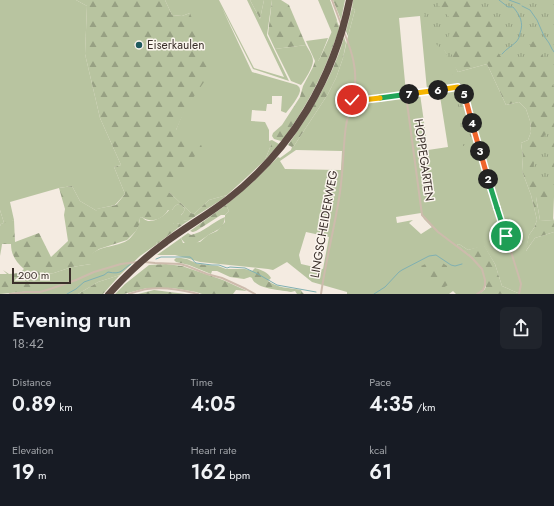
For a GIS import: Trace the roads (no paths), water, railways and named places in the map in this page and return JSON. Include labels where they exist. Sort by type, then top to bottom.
[{"type":"highway","points":[[106,294],[126,273],[150,252],[226,198],[248,180],[268,160],[295,126],[314,96],[329,64],[339,37],[348,0]]},
{"type":"highway","points":[[111,294],[131,273],[155,252],[228,201],[276,156],[298,128],[317,97],[332,65],[342,38],[351,0]]},
{"type":"street","name":"LINGSCHEIDERWEG","points":[[321,294],[343,175],[345,134],[348,113],[354,92],[356,74],[354,60],[332,0]]},
{"type":"street","points":[[352,100],[354,101],[457,87],[461,90],[466,100],[471,121],[521,284],[519,294]]},
{"type":"street","name":"HOPPEGARTEN","points":[[406,94],[422,214],[438,232],[471,257],[482,269],[485,285],[483,290],[477,294]]},
{"type":"street","points":[[11,294],[40,292],[120,264],[147,262],[180,264],[187,266],[222,278],[255,294]]},
{"type":"street","points":[[129,294],[153,289],[182,291],[198,294]]},
{"type":"waterway","points":[[499,0],[508,7],[513,7],[518,13],[522,26],[517,40],[502,54]]},
{"type":"waterway","points":[[509,0],[520,4]]},
{"type":"waterway","points":[[522,6],[530,10],[537,20],[544,36],[554,52]]},
{"type":"waterway","points":[[374,294],[385,287],[399,272],[429,256],[436,255],[455,266],[462,264]]},
{"type":"waterway","points":[[156,259],[161,257],[190,257],[196,263],[219,265],[227,268],[245,268],[277,285],[316,292]]},
{"type":"waterway","points":[[67,294],[84,282],[104,275],[108,272],[119,272],[131,264]]},
{"type":"place","name":"Eiserkaulen","points":[[139,45]]}]
